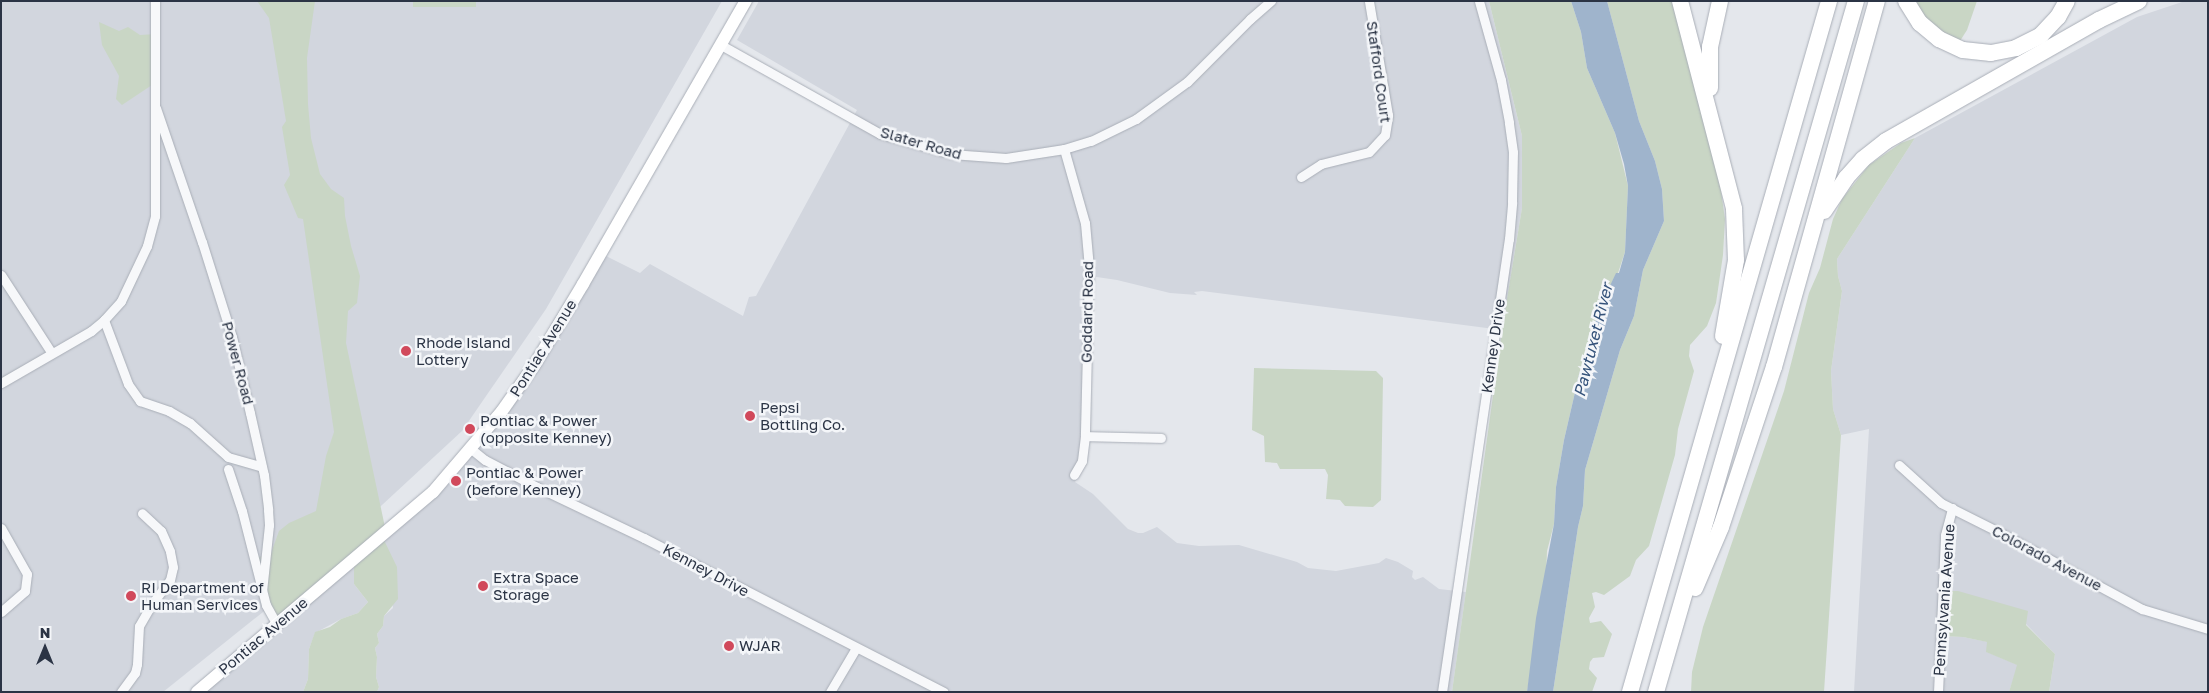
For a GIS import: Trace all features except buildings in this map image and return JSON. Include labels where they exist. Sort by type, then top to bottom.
[{"type":"highway","points":[[1680,1],[1723,161]]},
{"type":"highway","points":[[1705,434],[1736,260],[1735,216],[1711,102],[1709,75],[1711,38],[1720,1]]},
{"type":"highway","points":[[1630,692],[1829,1]]},
{"type":"highway","points":[[1656,692],[1856,1]]},
{"type":"highway","points":[[1676,626],[1716,541],[1766,389],[1802,270],[1877,1]]},
{"type":"highway","points":[[1906,1],[1920,24],[1939,39],[1964,50],[1991,53],[2016,48],[2041,35],[2058,18],[2067,1]]},
{"type":"highway","points":[[1802,270],[1830,200],[1846,178],[1873,150],[1905,129],[2091,24],[2138,1]]},
{"type":"main road","name":"Pontiac Avenue","points":[[197,692],[433,492],[506,406],[534,364],[746,1]]},
{"type":"street","name":"Power Road","points":[[1,383],[51,352],[91,331],[121,301],[136,273],[152,231],[155,216],[155,1]]},
{"type":"street","name":"Slater Road","points":[[721,45],[849,118],[898,141],[951,154],[984,158],[1027,156],[1064,149],[1112,132],[1152,109],[1204,67],[1241,27],[1271,1]]},
{"type":"street","name":"Stafford Court","points":[[1301,177],[1321,164],[1369,152],[1385,135],[1388,115],[1369,1]]},
{"type":"street","name":"Kenney Drive","points":[[1442,692],[1506,258],[1512,202],[1513,152],[1510,122],[1501,80],[1479,1]]},
{"type":"street","name":"Power Road","points":[[156,108],[232,337],[262,467],[269,525],[262,592],[266,605],[277,625]]},
{"type":"street","name":"Goddard Road","points":[[1064,149],[1082,209],[1088,237],[1085,436],[1082,461],[1074,475]]},
{"type":"street","points":[[1,275],[51,352]]},
{"type":"street","points":[[104,320],[128,384],[140,402],[177,415],[190,423],[228,457],[262,467]]},
{"type":"street","points":[[1085,436],[1161,438]]},
{"type":"street","name":"Kenney Drive","points":[[470,448],[485,460],[644,538],[944,692]]},
{"type":"street","name":"Colorado Avenue","points":[[1899,465],[1941,502],[2142,610],[2208,629]]},
{"type":"street","points":[[228,469],[242,511],[262,592]]},
{"type":"street","name":"Pennsylvania Avenue","points":[[1938,692],[1945,536],[1952,508]]},
{"type":"street","points":[[120,692],[135,673],[139,626],[151,605],[170,580],[173,567],[170,551],[160,531],[142,513]]},
{"type":"street","points":[[1,528],[27,574],[25,591],[1,612]]},
{"type":"street","points":[[830,692],[856,648]]},
{"type":"shaded area","points":[[1,1],[722,1],[546,309],[462,431],[288,592],[163,692],[1,692]]},
{"type":"shaded area","points":[[759,1],[1489,1],[1522,136],[1522,208],[1502,330],[1202,291],[1194,292],[1197,295],[1170,293],[1117,280],[1090,276],[1087,455],[1082,470],[1075,482],[1093,494],[1128,529],[1138,533],[1143,533],[1157,527],[1177,543],[1199,546],[1239,545],[1297,562],[1308,568],[1336,571],[1379,563],[1386,558],[1398,562],[1413,571],[1412,577],[1415,580],[1423,577],[1439,589],[1466,592],[1452,692],[377,692],[379,687],[376,677],[377,657],[375,648],[379,643],[377,634],[383,626],[384,616],[393,608],[383,538],[494,424],[602,254],[640,273],[650,264],[743,316],[749,297],[756,296],[857,110],[737,40]]},
{"type":"shaded area","points":[[2185,1],[2208,1],[2208,692],[2049,692],[2055,654],[2026,624],[1942,636],[1963,637],[1988,642],[1987,652],[2018,665],[2009,692],[1854,692],[1869,429],[1841,435],[1833,409],[1831,371],[1842,291],[1838,276],[1837,259],[1915,138],[2137,17]]},
{"type":"shaded area","points":[[354,559],[354,584],[368,602],[358,613],[341,619],[315,633],[309,649],[308,679],[303,692],[204,692]]},
{"type":"green space","points":[[257,1],[315,1],[307,58],[311,138],[320,174],[331,189],[344,198],[345,216],[351,246],[360,276],[357,303],[348,311],[346,343],[386,532],[383,538],[397,567],[398,599],[384,616],[383,626],[377,634],[379,643],[375,648],[377,657],[376,677],[379,687],[377,692],[303,692],[308,679],[309,649],[315,632],[358,613],[368,602],[354,584],[354,560],[277,623],[253,559],[271,553],[279,531],[289,523],[316,511],[326,456],[334,432],[303,219],[298,218],[284,185],[290,175],[282,127],[286,121],[269,18]]},
{"type":"green space","points":[[413,1],[476,1],[476,7],[413,7]]},
{"type":"green space","points":[[1489,1],[1571,1],[1581,32],[1587,68],[1615,133],[1628,186],[1625,252],[1618,273],[1597,313],[1593,336],[1579,375],[1564,440],[1556,487],[1554,524],[1547,551],[1546,577],[1527,692],[1452,692],[1503,323],[1522,208],[1522,136]]},
{"type":"green space","points":[[1607,1],[1673,1],[1719,177],[1725,219],[1723,255],[1716,303],[1707,326],[1690,345],[1689,356],[1694,371],[1678,429],[1675,455],[1649,546],[1636,560],[1630,576],[1604,595],[1596,592],[1592,593],[1595,607],[1589,618],[1590,623],[1601,621],[1612,634],[1604,657],[1593,658],[1590,662],[1589,669],[1597,678],[1592,692],[1553,692],[1578,527],[1583,506],[1585,470],[1620,350],[1634,316],[1643,270],[1664,221],[1662,189],[1655,161],[1639,121]]},
{"type":"green space","points":[[1916,1],[1977,1],[1967,30],[1960,41],[1946,35],[1925,18]]},
{"type":"green space","points":[[99,22],[119,31],[128,27],[140,35],[156,34],[155,83],[122,105],[116,99],[119,76],[102,45]]},
{"type":"green space","points":[[1915,138],[1837,259],[1838,276],[1842,291],[1831,371],[1833,409],[1841,435],[1824,692],[1691,692],[1692,672],[1703,627],[1784,391],[1809,293],[1820,268],[1833,219],[1842,199],[1869,165],[1901,143]]},
{"type":"green space","points":[[1254,368],[1376,371],[1383,378],[1381,500],[1373,507],[1345,506],[1340,500],[1326,499],[1328,475],[1325,469],[1280,469],[1277,463],[1265,462],[1264,436],[1252,430]]},
{"type":"green space","points":[[1943,591],[1958,591],[2028,611],[2026,625],[2055,654],[2049,692],[2009,692],[2017,665],[1986,652],[1987,642],[1963,637],[1942,636]]},
{"type":"water","name":"Pawtuxet River","points":[[1571,1],[1607,1],[1639,121],[1655,161],[1662,189],[1664,221],[1643,270],[1634,316],[1620,350],[1585,470],[1583,506],[1578,527],[1553,692],[1527,692],[1536,618],[1554,524],[1556,487],[1564,440],[1579,375],[1593,336],[1597,313],[1616,273],[1619,273],[1625,252],[1628,186],[1624,164],[1615,133],[1587,68],[1581,32]]},
{"type":"place","name":"Rhode Island Lottery","points":[[406,351]]},
{"type":"place","name":"Pepsi Bottling Co.","points":[[750,416]]},
{"type":"place","name":"Pontiac & Power (opposite Kenney)","points":[[470,429]]},
{"type":"place","name":"Pontiac & Power (before Kenney)","points":[[456,481]]},
{"type":"place","name":"Extra Space Storage","points":[[483,586]]},
{"type":"place","name":"RI Department of Human Services","points":[[131,596]]},
{"type":"place","name":"WJAR","points":[[729,646]]}]
